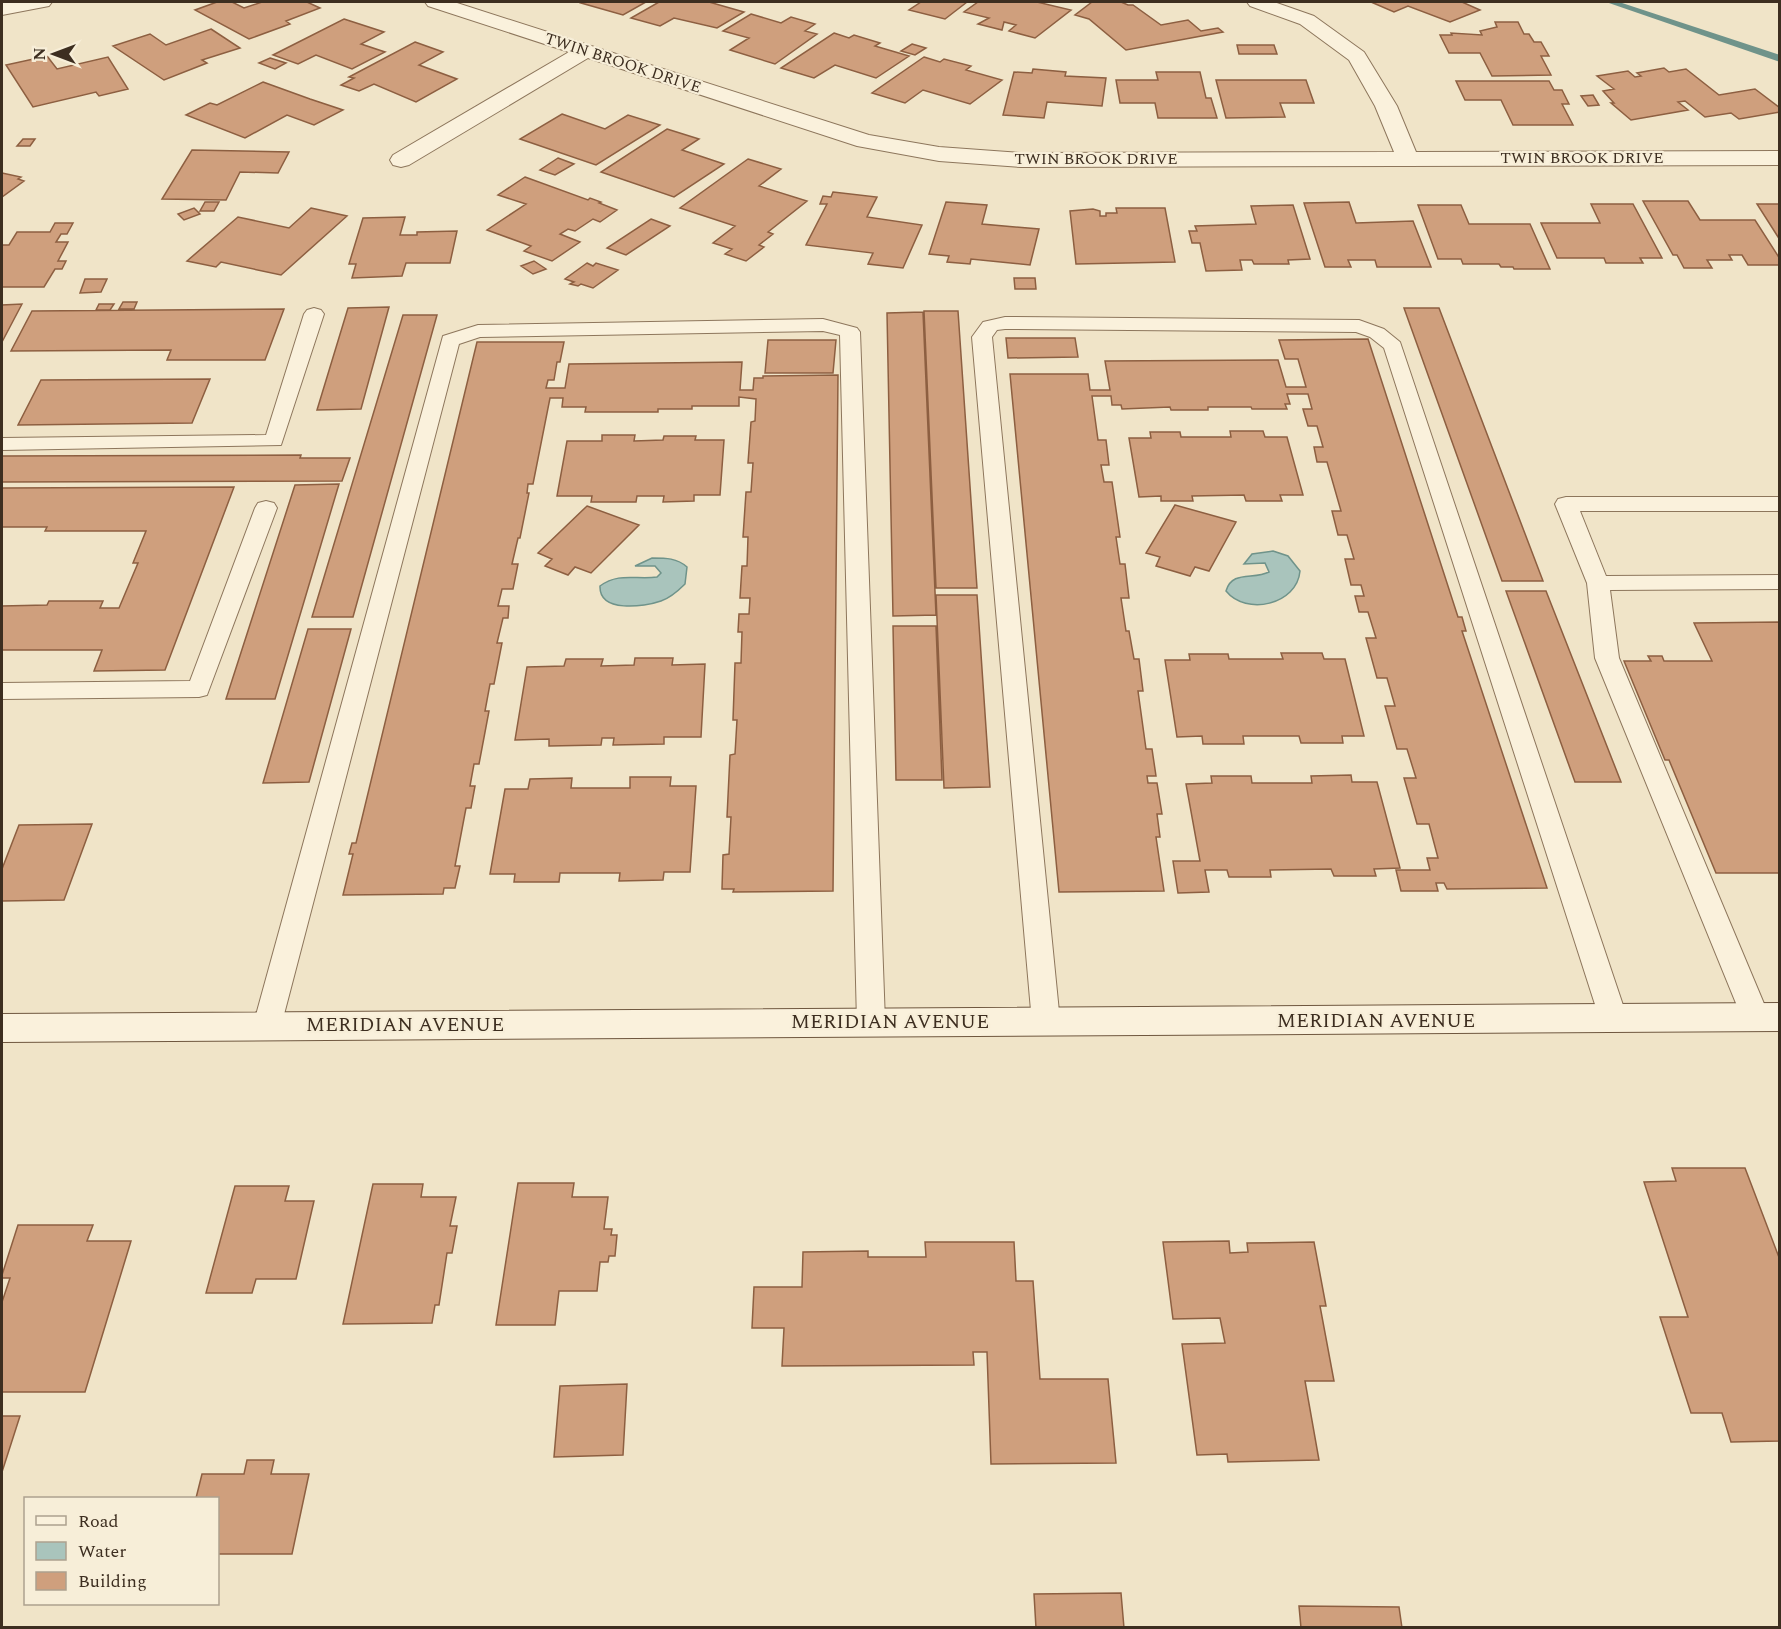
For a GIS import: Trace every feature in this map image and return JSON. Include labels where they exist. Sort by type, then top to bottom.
[{"type":"street","points":[[2,9],[42,2]]},
{"type":"street","name":"TWIN BROOK DRIVE","points":[[435,2],[865,141],[939,154],[1021,160],[1779,158]]},
{"type":"street","points":[[1257,2],[1307,20],[1357,56],[1386,106],[1407,158]]},
{"type":"street","points":[[401,160],[585,51]]},
{"type":"street","name":"MERIDIAN AVENUE","points":[[2,1028],[1768,1018]]},
{"type":"lane","points":[[2,444],[274,441],[314,314]]},
{"type":"lane","points":[[1046,1022],[982,337],[990,326],[1005,323],[1359,326],[1377,333],[1393,346],[1614,1020]]},
{"type":"lane","points":[[267,1026],[450,340],[478,331],[823,326],[850,332],[871,1022]]},
{"type":"lane","points":[[1768,1018],[1607,658],[1598,583],[1566,504],[1779,504]]},
{"type":"lane","points":[[2,691],[199,689],[266,508]]},
{"type":"lane","points":[[1598,583],[1779,582]]},
{"type":"water","points":[[1273,551],[1288,556],[1300,571],[1297,583],[1290,592],[1281,599],[1257,605],[1235,599],[1226,591],[1233,580],[1269,572],[1265,563],[1244,564],[1252,554]]},
{"type":"water","points":[[652,558],[675,560],[687,567],[685,584],[668,598],[644,605],[624,606],[607,601],[602,595],[600,586],[607,582],[628,577],[657,577],[661,573],[655,566],[635,566]]},
{"type":"building","points":[[217,2],[232,2],[244,8],[262,2],[307,2],[320,8],[286,21],[290,24],[249,39],[195,10]]},
{"type":"building","points":[[646,2],[623,15],[581,3]]},
{"type":"building","points":[[659,2],[709,2],[744,12],[717,28],[674,18],[660,26],[631,18]]},
{"type":"building","points":[[921,2],[967,2],[945,19],[909,10]]},
{"type":"building","points":[[978,2],[1037,2],[1071,10],[1035,38],[1009,31],[1016,25],[1004,22],[1002,30],[978,24],[989,18],[964,12]]},
{"type":"building","points":[[1092,2],[1121,2],[1133,5],[1161,25],[1188,20],[1201,31],[1218,28],[1223,32],[1126,50],[1089,19],[1075,15]]},
{"type":"building","points":[[1371,2],[1462,2],[1480,10],[1450,22],[1408,6],[1394,12]]},
{"type":"building","points":[[751,14],[781,23],[791,17],[815,24],[805,31],[817,34],[775,64],[730,50],[749,38],[723,31]]},
{"type":"building","points":[[344,19],[384,32],[361,44],[385,52],[352,69],[316,55],[298,64],[273,55]]},
{"type":"building","points":[[1495,22],[1518,22],[1524,34],[1529,34],[1534,42],[1541,42],[1549,56],[1541,56],[1551,75],[1492,76],[1480,53],[1449,53],[1440,35],[1452,35],[1451,33],[1482,35],[1480,31],[1497,27]]},
{"type":"building","points":[[211,29],[240,48],[202,60],[207,63],[164,80],[113,46],[150,34],[166,45]]},
{"type":"building","points":[[834,33],[849,38],[854,35],[880,43],[875,46],[909,56],[876,78],[835,65],[814,78],[781,68]]},
{"type":"building","points":[[415,42],[443,52],[419,65],[457,79],[416,102],[374,84],[359,91],[341,85],[354,78],[349,77]]},
{"type":"building","points":[[912,44],[926,48],[915,55],[901,51]]},
{"type":"building","points":[[1237,45],[1274,45],[1277,54],[1239,54]]},
{"type":"building","points":[[47,56],[57,69],[108,57],[128,89],[99,96],[96,92],[33,107],[6,65]]},
{"type":"building","points":[[924,57],[940,62],[944,59],[971,66],[966,70],[1002,80],[970,104],[923,90],[905,103],[872,93]]},
{"type":"building","points":[[270,58],[286,63],[275,69],[259,63]]},
{"type":"building","points":[[1664,68],[1669,72],[1686,69],[1719,95],[1755,89],[1780,108],[1780,112],[1739,119],[1731,113],[1705,117],[1685,101],[1678,102],[1688,110],[1631,120],[1611,103],[1614,103],[1603,91],[1614,89],[1597,76],[1628,71],[1635,77],[1641,76],[1637,73]]},
{"type":"building","points":[[1033,69],[1066,72],[1065,76],[1106,78],[1102,106],[1047,102],[1044,118],[1003,115],[1014,72],[1032,73]]},
{"type":"building","points":[[1156,72],[1200,72],[1206,98],[1211,98],[1217,118],[1158,118],[1155,103],[1120,103],[1116,80],[1158,80]]},
{"type":"building","points":[[1216,80],[1306,80],[1314,103],[1280,103],[1285,117],[1226,118]]},
{"type":"building","points":[[1456,81],[1549,81],[1554,90],[1562,90],[1569,104],[1562,104],[1573,125],[1513,125],[1501,100],[1465,100]]},
{"type":"building","points":[[263,82],[343,110],[314,125],[287,115],[245,138],[186,115],[210,103],[217,105]]},
{"type":"building","points":[[1593,95],[1599,105],[1588,106],[1581,96]]},
{"type":"building","points":[[562,114],[605,129],[628,115],[660,125],[596,165],[520,139]]},
{"type":"building","points":[[667,129],[699,139],[682,150],[724,164],[674,197],[601,172]]},
{"type":"building","points":[[23,139],[35,139],[30,146],[17,146]]},
{"type":"building","points":[[192,150],[289,152],[278,173],[240,172],[226,200],[162,199]]},
{"type":"building","points":[[558,158],[574,164],[555,175],[540,170]]},
{"type":"building","points":[[748,159],[781,169],[759,186],[807,201],[768,232],[773,234],[759,245],[764,247],[746,261],[725,254],[732,249],[713,243],[735,226],[680,208]]},
{"type":"building","points":[[2,173],[21,177],[18,179],[24,181],[2,197]]},
{"type":"building","points":[[525,177],[588,200],[590,198],[617,210],[600,222],[593,219],[575,231],[568,229],[560,234],[580,242],[552,261],[524,251],[531,246],[487,230],[526,204],[498,195]]},
{"type":"building","points":[[833,192],[877,197],[867,217],[922,225],[903,268],[868,264],[873,253],[806,245],[827,204],[820,204],[823,196],[831,197]]},
{"type":"building","points":[[1643,201],[1688,201],[1700,220],[1755,220],[1780,259],[1780,265],[1748,265],[1742,255],[1729,255],[1732,260],[1707,260],[1712,268],[1684,268],[1677,255],[1673,255]]},
{"type":"building","points":[[205,202],[219,202],[214,211],[200,211]]},
{"type":"building","points":[[946,202],[987,205],[982,224],[1039,229],[1030,265],[971,259],[970,264],[947,262],[949,256],[929,254]]},
{"type":"building","points":[[1349,202],[1356,223],[1413,221],[1431,267],[1377,267],[1375,260],[1348,260],[1351,267],[1325,267],[1304,203]]},
{"type":"building","points":[[1591,204],[1633,204],[1662,258],[1640,258],[1643,263],[1606,263],[1604,258],[1557,258],[1541,223],[1600,223]]},
{"type":"building","points":[[1757,204],[1780,204],[1780,240]]},
{"type":"building","points":[[1293,205],[1310,259],[1288,260],[1289,264],[1254,264],[1252,260],[1240,260],[1242,270],[1206,271],[1200,243],[1192,243],[1189,231],[1197,231],[1195,226],[1256,224],[1251,206]]},
{"type":"building","points":[[1418,205],[1461,205],[1469,224],[1530,224],[1550,269],[1514,269],[1513,267],[1501,267],[1499,264],[1463,264],[1461,259],[1438,259]]},
{"type":"building","points":[[194,208],[200,214],[184,220],[178,214]]},
{"type":"building","points":[[311,208],[347,216],[281,275],[221,262],[216,267],[187,261],[238,217],[289,228]]},
{"type":"building","points":[[1116,208],[1165,208],[1175,262],[1076,264],[1070,211],[1093,209],[1100,211],[1100,216],[1106,216],[1106,213],[1117,213]]},
{"type":"building","points":[[405,217],[400,235],[417,235],[417,232],[457,231],[450,263],[406,263],[402,276],[352,278],[356,264],[349,264],[363,218]]},
{"type":"building","points":[[651,219],[670,226],[626,255],[607,248]]},
{"type":"building","points":[[55,223],[73,223],[67,234],[61,234],[56,242],[68,242],[58,261],[66,261],[62,269],[55,269],[44,287],[2,287],[2,245],[9,245],[17,232],[50,232]]},
{"type":"building","points":[[534,261],[546,269],[533,274],[521,266]]},
{"type":"building","points":[[587,263],[593,266],[596,263],[618,270],[593,288],[581,284],[578,286],[570,284],[574,282],[565,279]]},
{"type":"building","points":[[1014,278],[1035,278],[1036,289],[1015,289]]},
{"type":"building","points":[[85,279],[107,279],[101,292],[80,293]]},
{"type":"building","points":[[123,302],[137,302],[134,309],[119,309]]},
{"type":"building","points":[[22,304],[2,342],[2,305]]},
{"type":"building","points":[[99,304],[114,304],[110,310],[96,310]]},
{"type":"building","points":[[389,307],[361,409],[317,410],[348,308]]},
{"type":"building","points":[[1404,308],[1439,308],[1543,581],[1502,581]]},
{"type":"building","points":[[284,309],[265,360],[167,360],[171,350],[11,351],[32,311]]},
{"type":"building","points":[[924,311],[958,311],[977,588],[936,588]]},
{"type":"building","points":[[923,312],[936,615],[893,616],[887,313]]},
{"type":"building","points":[[403,315],[437,315],[353,617],[312,617]]},
{"type":"building","points":[[1006,338],[1075,338],[1078,357],[1008,358]]},
{"type":"building","points":[[1368,339],[1458,617],[1462,617],[1466,631],[1462,631],[1547,888],[1447,889],[1444,883],[1436,883],[1438,891],[1401,891],[1396,870],[1430,870],[1427,858],[1438,858],[1429,824],[1417,824],[1404,778],[1416,778],[1407,749],[1397,749],[1385,706],[1395,706],[1387,678],[1377,678],[1366,638],[1376,638],[1368,612],[1359,612],[1355,596],[1364,596],[1361,585],[1351,585],[1345,559],[1354,559],[1347,535],[1338,535],[1332,511],[1341,511],[1327,462],[1317,462],[1314,447],[1323,447],[1317,426],[1308,426],[1303,409],[1312,409],[1308,394],[1287,394],[1290,404],[1285,404],[1287,409],[1208,407],[1208,410],[1171,410],[1170,407],[1122,409],[1121,405],[1112,405],[1111,396],[1092,396],[1098,440],[1106,440],[1109,465],[1101,465],[1104,482],[1112,482],[1120,537],[1116,537],[1120,564],[1125,564],[1129,598],[1121,598],[1126,631],[1129,631],[1134,659],[1139,659],[1143,691],[1138,691],[1146,749],[1152,749],[1156,776],[1147,776],[1148,783],[1157,783],[1162,814],[1157,814],[1160,837],[1156,837],[1164,891],[1059,892],[1010,374],[1088,374],[1090,390],[1110,390],[1105,361],[1278,360],[1286,387],[1306,387],[1298,359],[1285,359],[1279,340]]},
{"type":"building","points":[[768,340],[836,340],[833,373],[765,373]]},
{"type":"building","points":[[477,342],[564,342],[554,380],[548,380],[546,388],[565,388],[569,364],[742,362],[740,390],[753,390],[754,378],[763,378],[763,376],[838,375],[833,891],[733,892],[734,889],[722,889],[723,855],[729,854],[731,817],[727,817],[730,755],[735,754],[737,720],[733,720],[735,663],[741,663],[742,632],[738,632],[739,614],[749,614],[750,598],[740,598],[742,566],[747,566],[748,537],[743,537],[746,492],[751,492],[753,463],[748,463],[751,422],[755,421],[756,399],[739,397],[739,406],[692,406],[692,409],[658,409],[658,412],[585,412],[586,407],[562,407],[563,398],[550,398],[533,484],[528,484],[527,493],[529,493],[520,538],[518,538],[512,564],[518,564],[513,589],[502,589],[498,606],[509,606],[508,618],[503,618],[497,643],[502,643],[494,684],[490,684],[485,711],[489,711],[479,764],[474,764],[470,786],[475,786],[471,808],[466,808],[455,866],[460,866],[455,888],[444,888],[443,894],[343,895],[353,854],[349,854],[352,843],[356,843]]},
{"type":"building","points":[[210,379],[192,423],[18,425],[41,380]]},
{"type":"building","points":[[1230,431],[1263,431],[1265,437],[1287,437],[1303,495],[1280,495],[1282,501],[1246,501],[1244,495],[1192,496],[1193,501],[1161,501],[1161,496],[1139,497],[1129,438],[1151,438],[1150,432],[1180,432],[1181,437],[1231,437]]},
{"type":"building","points":[[602,435],[635,435],[634,441],[663,440],[664,436],[696,436],[695,440],[724,440],[720,495],[694,495],[694,501],[663,502],[664,496],[637,496],[636,502],[591,502],[592,496],[557,496],[567,441],[602,441]]},
{"type":"building","points":[[301,455],[300,458],[350,458],[342,481],[2,482],[2,456]]},
{"type":"building","points":[[339,484],[275,699],[226,699],[295,485]]},
{"type":"building","points":[[234,487],[165,670],[94,671],[102,650],[2,650],[2,606],[47,605],[49,601],[103,601],[100,608],[119,608],[138,563],[133,563],[146,531],[45,531],[47,527],[2,527],[2,488]]},
{"type":"building","points":[[1175,505],[1236,522],[1209,571],[1195,567],[1190,576],[1156,566],[1160,557],[1146,553]]},
{"type":"building","points":[[587,506],[639,525],[591,573],[575,567],[568,575],[545,566],[552,559],[538,553]]},
{"type":"building","points":[[1506,591],[1546,591],[1621,782],[1575,782]]},
{"type":"building","points":[[936,595],[977,595],[990,787],[944,788]]},
{"type":"building","points":[[1780,622],[1780,873],[1716,873],[1669,760],[1665,760],[1624,661],[1651,661],[1648,656],[1662,656],[1664,661],[1712,661],[1694,623]]},
{"type":"building","points":[[893,626],[936,626],[942,780],[896,780]]},
{"type":"building","points":[[308,629],[351,629],[309,782],[263,783]]},
{"type":"building","points":[[1281,653],[1322,653],[1324,659],[1345,659],[1364,736],[1342,736],[1343,743],[1301,743],[1299,736],[1243,736],[1244,744],[1203,744],[1202,736],[1177,737],[1165,660],[1190,660],[1189,654],[1228,654],[1229,659],[1283,659]]},
{"type":"building","points":[[635,658],[673,658],[672,665],[705,664],[701,737],[664,737],[664,744],[613,745],[614,738],[602,738],[601,745],[549,746],[549,739],[515,740],[527,667],[564,666],[566,659],[603,659],[601,666],[634,665]]},
{"type":"building","points":[[1351,775],[1352,782],[1377,782],[1400,868],[1374,869],[1376,876],[1334,876],[1331,869],[1270,870],[1271,877],[1229,877],[1227,870],[1205,870],[1209,892],[1178,893],[1173,861],[1200,861],[1186,784],[1212,783],[1211,776],[1251,776],[1252,783],[1312,783],[1311,776]]},
{"type":"building","points":[[630,777],[671,777],[670,786],[696,786],[690,872],[664,872],[663,880],[619,881],[620,873],[560,873],[559,882],[514,882],[515,874],[490,874],[505,789],[528,789],[530,779],[572,778],[571,788],[630,788]]},
{"type":"building","points":[[92,824],[64,900],[2,901],[2,869],[19,825]]},
{"type":"building","points":[[1672,1168],[1745,1168],[1780,1260],[1780,1441],[1731,1442],[1722,1413],[1691,1413],[1660,1317],[1688,1317],[1644,1182],[1676,1181]]},
{"type":"building","points":[[518,1183],[574,1183],[572,1197],[608,1197],[604,1229],[612,1229],[611,1235],[617,1235],[615,1256],[609,1256],[608,1262],[600,1262],[597,1291],[559,1291],[555,1325],[496,1325]]},
{"type":"building","points":[[373,1184],[423,1184],[421,1197],[456,1197],[450,1226],[457,1226],[452,1253],[447,1253],[439,1305],[435,1305],[432,1323],[343,1324]]},
{"type":"building","points":[[235,1186],[289,1186],[285,1201],[314,1201],[296,1279],[256,1279],[252,1293],[206,1293]]},
{"type":"building","points":[[18,1225],[93,1225],[87,1241],[131,1241],[85,1392],[2,1392],[2,1302],[10,1278],[2,1278],[2,1275]]},
{"type":"building","points":[[1229,1241],[1230,1253],[1248,1252],[1247,1243],[1314,1242],[1326,1306],[1320,1306],[1334,1381],[1305,1381],[1319,1460],[1228,1462],[1227,1454],[1197,1455],[1182,1344],[1225,1343],[1220,1318],[1173,1319],[1163,1242]]},
{"type":"building","points":[[925,1242],[1014,1242],[1016,1281],[1033,1281],[1040,1379],[1108,1379],[1116,1463],[991,1464],[987,1352],[973,1352],[974,1365],[782,1366],[784,1328],[752,1328],[754,1287],[802,1287],[803,1252],[868,1251],[868,1257],[926,1257]]},
{"type":"building","points":[[627,1384],[623,1455],[554,1457],[560,1386]]},
{"type":"building","points":[[2,1416],[20,1416],[2,1472]]},
{"type":"building","points":[[247,1460],[274,1460],[271,1474],[309,1474],[292,1554],[219,1554],[219,1497],[196,1497],[202,1474],[244,1474]]},
{"type":"building","points":[[1121,1593],[1124,1628],[1036,1628],[1034,1594]]},
{"type":"building","points":[[1299,1606],[1399,1607],[1402,1628],[1301,1628]]},
{"type":"waterway","points":[[1611,2],[1780,59]]}]
